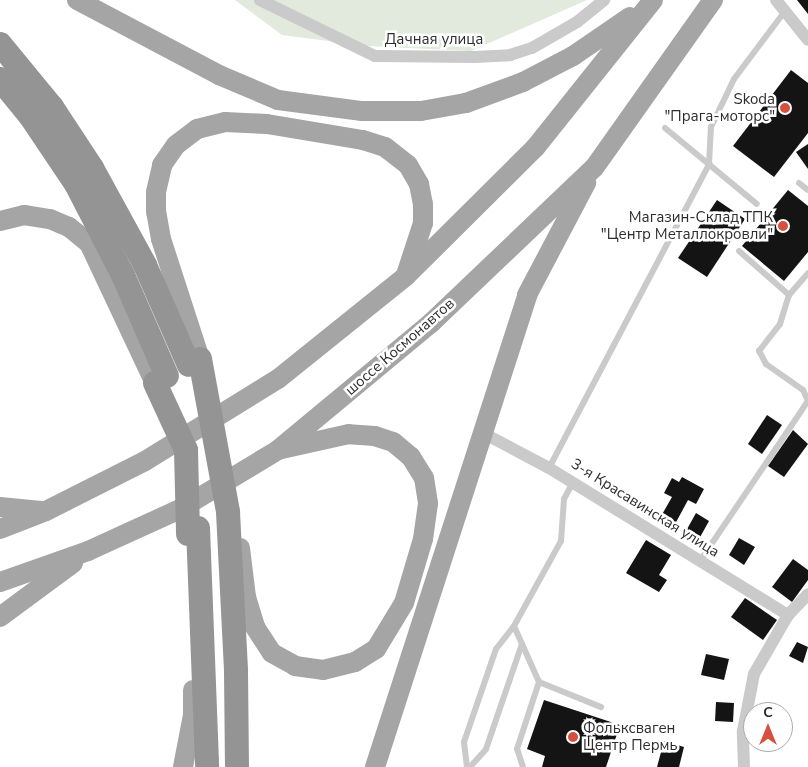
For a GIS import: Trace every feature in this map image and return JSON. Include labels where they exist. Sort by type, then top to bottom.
[{"type":"highway","points":[[0,44],[52,107],[92,168],[195,362],[212,436],[233,509],[237,767]]},
{"type":"highway","points":[[0,79],[31,117],[76,184],[123,275],[186,450],[208,767]]},
{"type":"main road","points":[[77,0],[220,75],[278,100],[372,111],[421,110],[466,103],[523,82],[573,56],[652,0]]},
{"type":"main road","points":[[0,529],[46,511],[145,461],[278,379],[406,276],[535,148],[652,0]]},
{"type":"main road","name":"шоссе Космонавтов","points":[[0,582],[88,551],[180,509],[278,450],[431,323],[594,168],[713,0]]},
{"type":"main road","points":[[195,362],[161,239],[156,205],[162,165],[176,145],[197,128],[225,122],[267,124],[363,140],[385,148],[408,164],[419,184],[423,204],[423,223],[406,276]]},
{"type":"main road","points":[[375,767],[484,433],[526,295],[594,168]]},
{"type":"main road","points":[[0,221],[24,215],[50,219],[69,227],[89,243],[161,380]]},
{"type":"main road","points":[[233,509],[246,597],[255,627],[272,653],[295,666],[322,670],[355,662],[376,649],[404,603],[423,539],[428,503],[424,478],[411,457],[393,442],[375,436],[349,434],[278,450]]},
{"type":"main road","points":[[0,507],[46,511]]},
{"type":"main road","points":[[183,767],[194,715],[193,531]]},
{"type":"main road","points":[[0,617],[88,551]]},
{"type":"street","name":"Дачная улица","points":[[260,0],[375,56],[475,57],[510,55],[532,48],[577,22],[604,0]]},
{"type":"street","points":[[776,0],[808,40]]},
{"type":"street","name":"3-я Красавинская улица","points":[[484,433],[573,482],[788,615]]},
{"type":"street","points":[[744,767],[743,731],[754,674],[788,615],[808,594]]},
{"type":"lane","points":[[549,468],[709,164],[711,127],[734,79],[785,11]]},
{"type":"lane","points":[[664,128],[757,204]]},
{"type":"lane","points":[[799,182],[808,190]]},
{"type":"lane","points":[[739,251],[788,295]]},
{"type":"lane","points":[[700,561],[808,401],[802,390],[766,364],[758,351],[780,324],[788,295],[808,273]]},
{"type":"lane","points":[[469,767],[464,742],[496,649],[514,626],[561,541],[564,500],[573,482]]},
{"type":"lane","points":[[514,626],[539,682],[517,749],[523,767]]},
{"type":"lane","points":[[469,767],[486,749],[522,644]]},
{"type":"lane","points":[[539,682],[601,707]]},
{"type":"shaded area","points":[[235,0],[587,0],[471,51],[368,46],[282,35]]},
{"type":"building","points":[[797,0],[808,0],[808,14]]},
{"type":"building","name":"Skoda \"Прага-моторс\"","points":[[791,70],[808,83],[808,133],[774,177],[733,146]]},
{"type":"building","points":[[808,144],[808,169],[796,152]]},
{"type":"building","name":"Магазин-Склад ТПК \"Центр Металлокровли\"","points":[[788,190],[808,206],[808,252],[784,281],[742,246]]},
{"type":"building","points":[[717,200],[745,219],[707,277],[678,258]]},
{"type":"building","points":[[767,415],[782,425],[762,454],[748,444]]},
{"type":"building","points":[[793,430],[808,444],[784,477],[768,466]]},
{"type":"building","points":[[682,477],[704,489],[696,504],[688,500],[674,526],[660,518],[672,497],[664,493],[672,478],[679,482]]},
{"type":"building","points":[[696,513],[709,521],[699,539],[686,531]]},
{"type":"building","points":[[739,538],[755,547],[744,565],[729,555]]},
{"type":"building","points":[[646,540],[671,555],[659,575],[667,580],[659,592],[626,573]]},
{"type":"building","points":[[793,559],[808,570],[808,580],[792,602],[772,587]]},
{"type":"building","points":[[745,598],[777,620],[763,640],[731,617]]},
{"type":"building","points":[[797,642],[808,647],[803,663],[789,656]]},
{"type":"building","points":[[706,654],[729,659],[724,680],[701,675]]},
{"type":"building","name":"Фольксваген Центр Пермь","points":[[544,700],[620,725],[606,767],[542,767],[545,756],[527,749]]},
{"type":"building","points":[[716,702],[734,703],[733,722],[715,721]]},
{"type":"building","points":[[664,741],[684,747],[679,767],[657,767]]},
{"type":"place","name":"Skoda \"Прага-моторс\"","points":[[785,108]]},
{"type":"place","name":"Магазин-Склад ТПК \"Центр Металлокровли\"","points":[[783,226]]},
{"type":"place","name":"Фольксваген Центр Пермь","points":[[573,737]]}]
